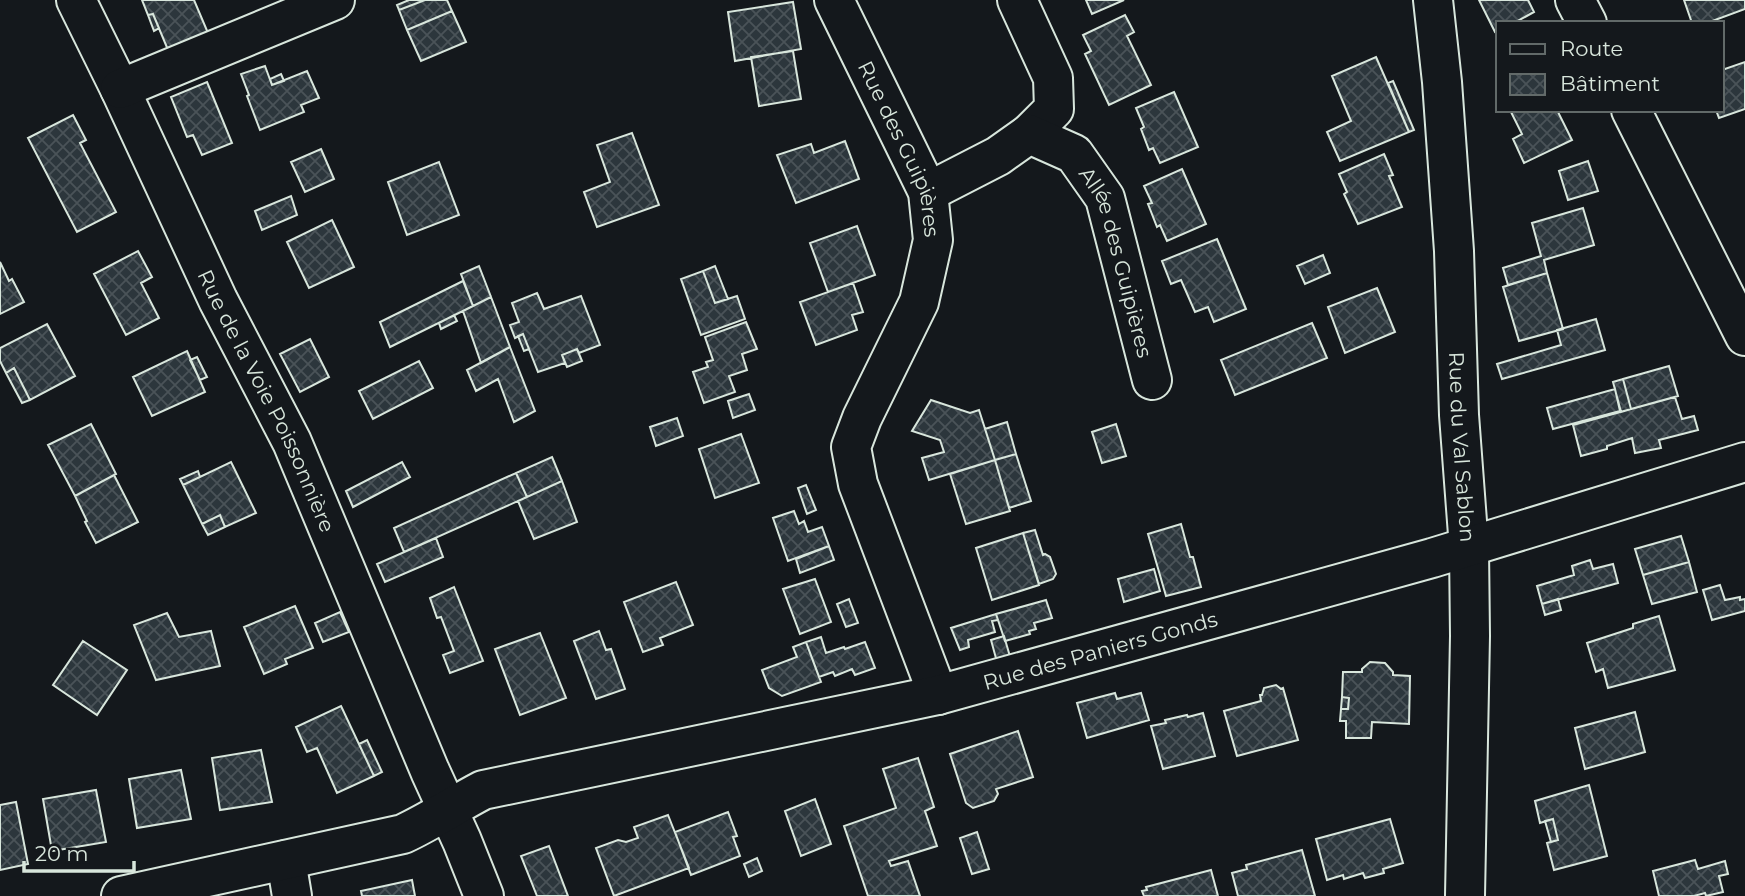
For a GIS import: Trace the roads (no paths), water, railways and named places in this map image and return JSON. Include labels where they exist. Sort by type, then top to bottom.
[{"type":"street","name":"Rue de la Voie Poissonnière","points":[[76,0],[218,300],[292,442],[484,896]]},
{"type":"street","points":[[120,89],[335,0]]},
{"type":"street","name":"Rue des Guipières","points":[[834,0],[928,192],[933,240],[919,302],[862,418],[851,447],[858,484],[938,695]]},
{"type":"street","points":[[928,192],[998,156],[1029,134],[1055,109],[1053,78],[1017,0]]},
{"type":"street","name":"Rue du Val Sablon","points":[[1433,0],[1443,82],[1454,251],[1459,415],[1469,548],[1465,896]]},
{"type":"street","points":[[1575,0],[1586,21]]},
{"type":"street","points":[[1632,112],[1745,336]]},
{"type":"street","name":"Allée des Guipières","points":[[1029,134],[1074,154],[1105,198],[1152,380]]},
{"type":"street","name":"Rue des Paniers Gonds","points":[[121,896],[289,878],[403,834],[483,790],[938,695],[1469,548],[1745,462]]}]
